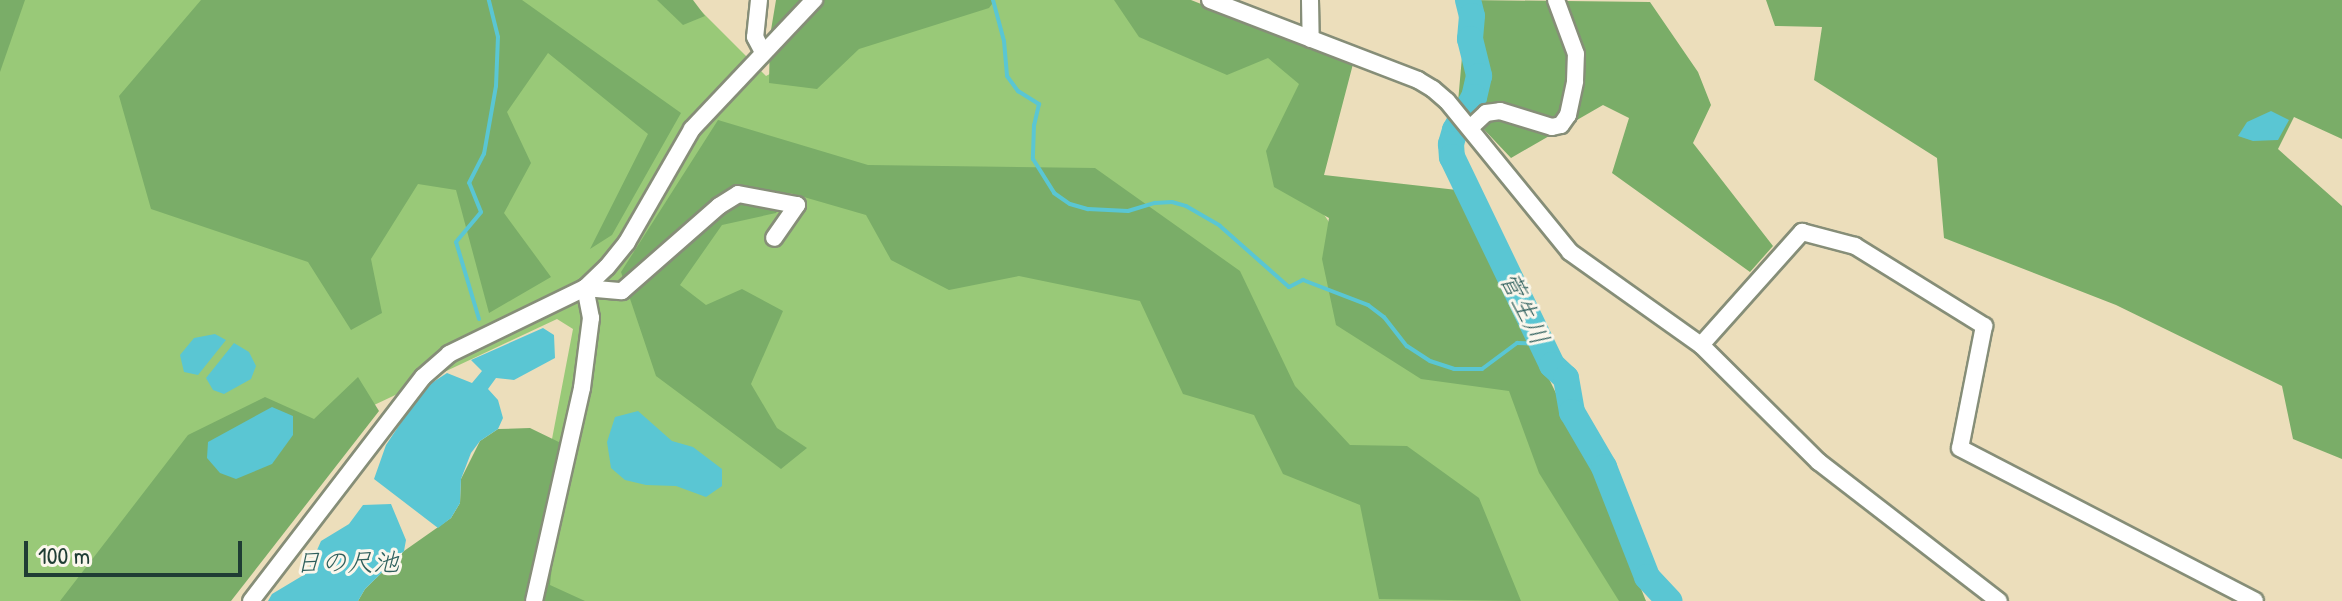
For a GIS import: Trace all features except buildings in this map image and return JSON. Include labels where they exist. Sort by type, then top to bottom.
[{"type":"street","points":[[759,0],[755,37],[763,52]]},
{"type":"street","points":[[251,601],[423,377],[449,354],[585,288],[627,242],[692,129],[814,0]]},
{"type":"street","points":[[1210,0],[1418,80],[1447,101],[1570,252],[1701,345],[1819,462],[1999,601]]},
{"type":"street","points":[[1310,0],[1311,39]]},
{"type":"street","points":[[1470,128],[1486,113],[1500,111],[1552,127],[1561,125],[1568,115],[1575,81],[1576,54],[1556,0]]},
{"type":"street","points":[[585,288],[622,291],[719,206],[738,194],[797,205],[774,238]]},
{"type":"street","points":[[1701,345],[1802,232],[1855,246],[1984,326],[1960,448],[2255,601]]},
{"type":"street","points":[[534,601],[582,388],[591,318],[585,288]]},
{"type":"green space","points":[[0,0],[690,0],[766,76],[906,0],[1150,0],[1325,67],[1308,190],[1425,369],[1522,388],[1627,601],[555,601],[527,570],[573,329],[557,319],[355,414],[143,601],[0,601]]},
{"type":"green space","points":[[0,0],[25,0],[0,72]]},
{"type":"green space","points":[[201,0],[522,0],[681,113],[612,235],[590,249],[648,134],[548,53],[507,112],[531,163],[504,213],[551,277],[489,313],[456,190],[418,184],[371,259],[382,313],[351,330],[308,262],[151,209],[119,96]]},
{"type":"green space","points":[[657,0],[693,0],[705,16],[683,25]]},
{"type":"green space","points":[[776,0],[995,0],[989,8],[859,49],[817,89],[769,83],[770,36]]},
{"type":"green space","points":[[1114,0],[1191,0],[1353,64],[1324,175],[1457,190],[1589,461],[1646,601],[1619,601],[1539,473],[1509,391],[1421,379],[1336,325],[1322,259],[1329,218],[1274,187],[1266,151],[1299,84],[1268,58],[1227,75],[1139,37]]},
{"type":"green space","points":[[1467,0],[1650,2],[1698,72],[1711,105],[1693,143],[1773,246],[1750,272],[1612,173],[1629,118],[1603,105],[1511,158],[1458,102]]},
{"type":"green space","points":[[1766,0],[2342,0],[2342,139],[2294,117],[2278,149],[2342,206],[2342,459],[2293,439],[2282,386],[2116,305],[1944,238],[1937,158],[1814,80],[1822,27],[1775,26]]},
{"type":"green space","points":[[718,120],[868,165],[1095,168],[1240,271],[1295,386],[1350,445],[1407,446],[1479,498],[1521,601],[1379,599],[1360,505],[1283,474],[1254,415],[1183,394],[1140,301],[1019,276],[949,290],[891,260],[866,215],[790,193],[776,213],[722,225],[680,285],[706,305],[742,289],[783,311],[751,384],[777,428],[807,448],[781,469],[656,376],[621,272]]},
{"type":"green space","points":[[358,377],[379,411],[231,601],[60,601],[188,435],[265,397],[314,419]]},
{"type":"green space","points":[[530,428],[565,445],[550,585],[585,601],[358,601],[365,589],[404,551],[451,518],[460,503],[461,479],[480,441],[498,429]]},
{"type":"water","points":[[2271,111],[2289,120],[2278,140],[2253,141],[2238,136],[2247,122]]},
{"type":"water","points":[[543,328],[554,335],[555,358],[514,380],[496,378],[488,389],[498,400],[503,418],[498,429],[480,441],[471,453],[461,479],[460,503],[451,518],[438,528],[374,479],[386,445],[424,388],[447,373],[472,383],[482,371],[471,360]]},
{"type":"water","points":[[215,334],[226,340],[198,375],[184,372],[180,355],[194,338]]},
{"type":"water","points":[[234,343],[249,352],[256,366],[251,379],[224,394],[213,390],[206,378]]},
{"type":"water","points":[[272,407],[293,416],[293,435],[272,464],[236,479],[220,473],[207,458],[208,442]]},
{"type":"water","points":[[638,411],[672,441],[693,447],[722,469],[722,486],[706,497],[676,486],[646,485],[625,480],[611,468],[607,442],[615,417]]},
{"type":"water","name":"日の尺池","points":[[391,504],[406,540],[404,551],[365,589],[358,601],[268,601],[272,594],[307,573],[321,541],[349,524],[363,505]]},
{"type":"waterway","points":[[479,319],[456,242],[481,212],[469,183],[484,154],[496,86],[498,37],[489,0]]},
{"type":"waterway","points":[[993,0],[1004,41],[1007,76],[1018,91],[1039,104],[1034,125],[1033,159],[1054,193],[1070,204],[1088,209],[1128,211],[1155,203],[1172,202],[1186,206],[1220,226],[1289,287],[1303,280],[1368,305],[1384,317],[1407,346],[1430,361],[1454,369],[1482,369],[1517,343],[1542,344]]},
{"type":"waterway","name":"菅生川","points":[[1468,0],[1472,16],[1470,39],[1479,76],[1474,97],[1455,130],[1451,144],[1452,157],[1552,365],[1566,378],[1572,412],[1604,467],[1647,577],[1669,601]]}]
